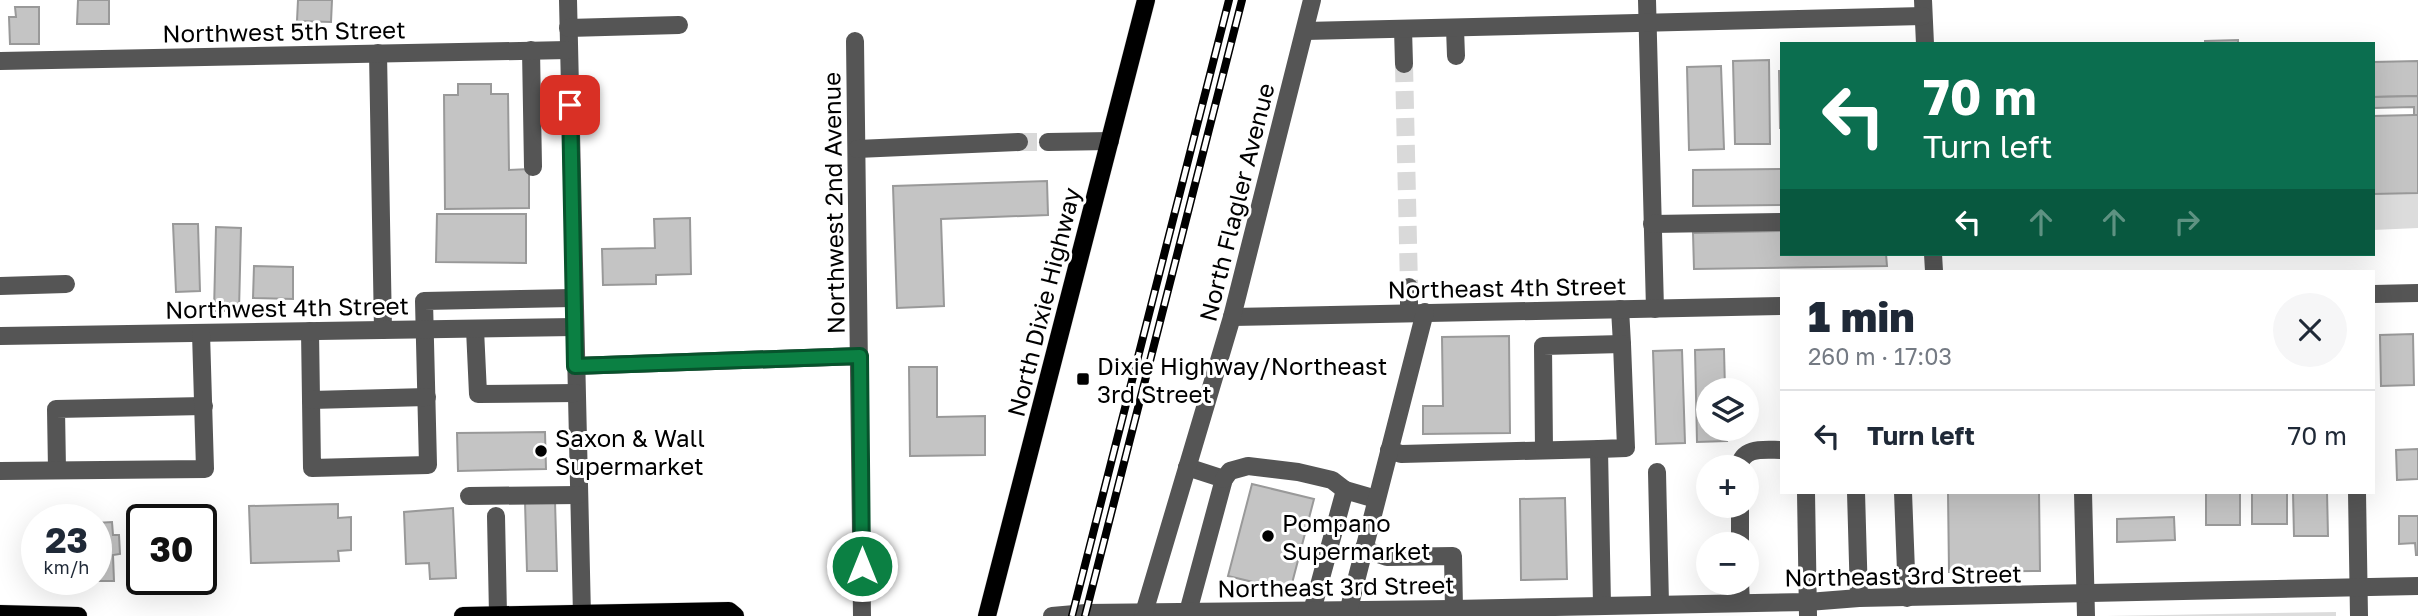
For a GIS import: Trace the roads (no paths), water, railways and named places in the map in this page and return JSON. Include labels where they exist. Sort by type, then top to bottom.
[{"type":"main road","name":"North Dixie Highway","points":[[987,616],[1146,0]]},
{"type":"main road","points":[[463,616],[729,611],[735,616]]},
{"type":"main road","points":[[0,614],[78,616]]},
{"type":"street","points":[[568,0],[582,615]]},
{"type":"street","name":"North Flagler Avenue","points":[[1144,614],[1232,317],[1312,0]]},
{"type":"street","points":[[1647,0],[1655,309]]},
{"type":"street","points":[[1305,31],[1647,24],[1923,8],[1925,42]]},
{"type":"street","points":[[568,28],[679,25]]},
{"type":"street","points":[[1455,28],[1457,56]]},
{"type":"street","points":[[1404,29],[1404,64]]},
{"type":"street","name":"Northwest 2nd Avenue","points":[[855,41],[862,616]]},
{"type":"street","points":[[531,50],[533,167]]},
{"type":"street","name":"Northwest 5th Street","points":[[0,61],[568,50]]},
{"type":"street","points":[[378,53],[383,330]]},
{"type":"street","points":[[1048,142],[1110,141]]},
{"type":"street","points":[[857,149],[1019,142]]},
{"type":"street","points":[[1653,224],[1780,222]]},
{"type":"street","points":[[0,286],[66,284]]},
{"type":"street","points":[[1348,613],[1389,450],[1417,312],[1409,287]]},
{"type":"street","points":[[2375,294],[2418,293]]},
{"type":"street","points":[[310,331],[312,468],[428,465],[424,301],[573,298]]},
{"type":"street","name":"Northeast 4th Street","points":[[1232,317],[1780,306]]},
{"type":"street","points":[[1389,450],[1402,454],[1626,448],[1620,309]]},
{"type":"street","name":"Northwest 4th Street","points":[[0,336],[574,327]]},
{"type":"street","points":[[475,329],[478,394],[576,393]]},
{"type":"street","points":[[0,471],[205,469],[201,333]]},
{"type":"street","points":[[1544,450],[1543,346],[1622,344]]},
{"type":"street","points":[[575,366],[860,356]]},
{"type":"street","points":[[311,400],[426,397]]},
{"type":"street","points":[[57,470],[56,409],[204,406]]},
{"type":"street","points":[[1599,449],[1602,605]]},
{"type":"street","points":[[1744,455],[1755,450],[1780,450]]},
{"type":"street","points":[[1187,467],[1224,480]]},
{"type":"street","points":[[1188,612],[1224,480],[1230,471],[1248,467],[1298,472],[1332,480],[1345,490],[1376,499]]},
{"type":"street","points":[[1657,472],[1660,604]]},
{"type":"street","points":[[1312,611],[1345,490]]},
{"type":"street","points":[[1806,494],[1808,609]]},
{"type":"street","points":[[1856,494],[1859,598]]},
{"type":"street","points":[[1903,494],[1907,598]]},
{"type":"street","points":[[2083,494],[2086,616]]},
{"type":"street","points":[[2357,494],[2359,616]]},
{"type":"street","points":[[469,496],[579,495]]},
{"type":"street","points":[[496,516],[498,615]]},
{"type":"street","points":[[1363,549],[1387,557],[1453,556],[1454,609]]},
{"type":"street","name":"Northeast 3rd Street","points":[[1052,616],[1188,612],[1348,613],[1741,603],[1808,609],[1859,598],[2418,586]]},
{"type":"street","points":[[1741,595],[1741,603]]},
{"type":"tunnel","points":[[1404,64],[1409,287]]},
{"type":"tunnel","points":[[1019,142],[1048,142]]},
{"type":"railway","points":[[1072,616],[1229,0]]},
{"type":"railway","points":[[1085,616],[1242,0]]},
{"type":"place","name":"Dixie Highway/Northeast 3rd Street","points":[[1083,379]]},
{"type":"place","name":"Saxon & Wall Supermarket","points":[[541,451]]},
{"type":"place","name":"Pompano Supermarket","points":[[1268,536]]}]
